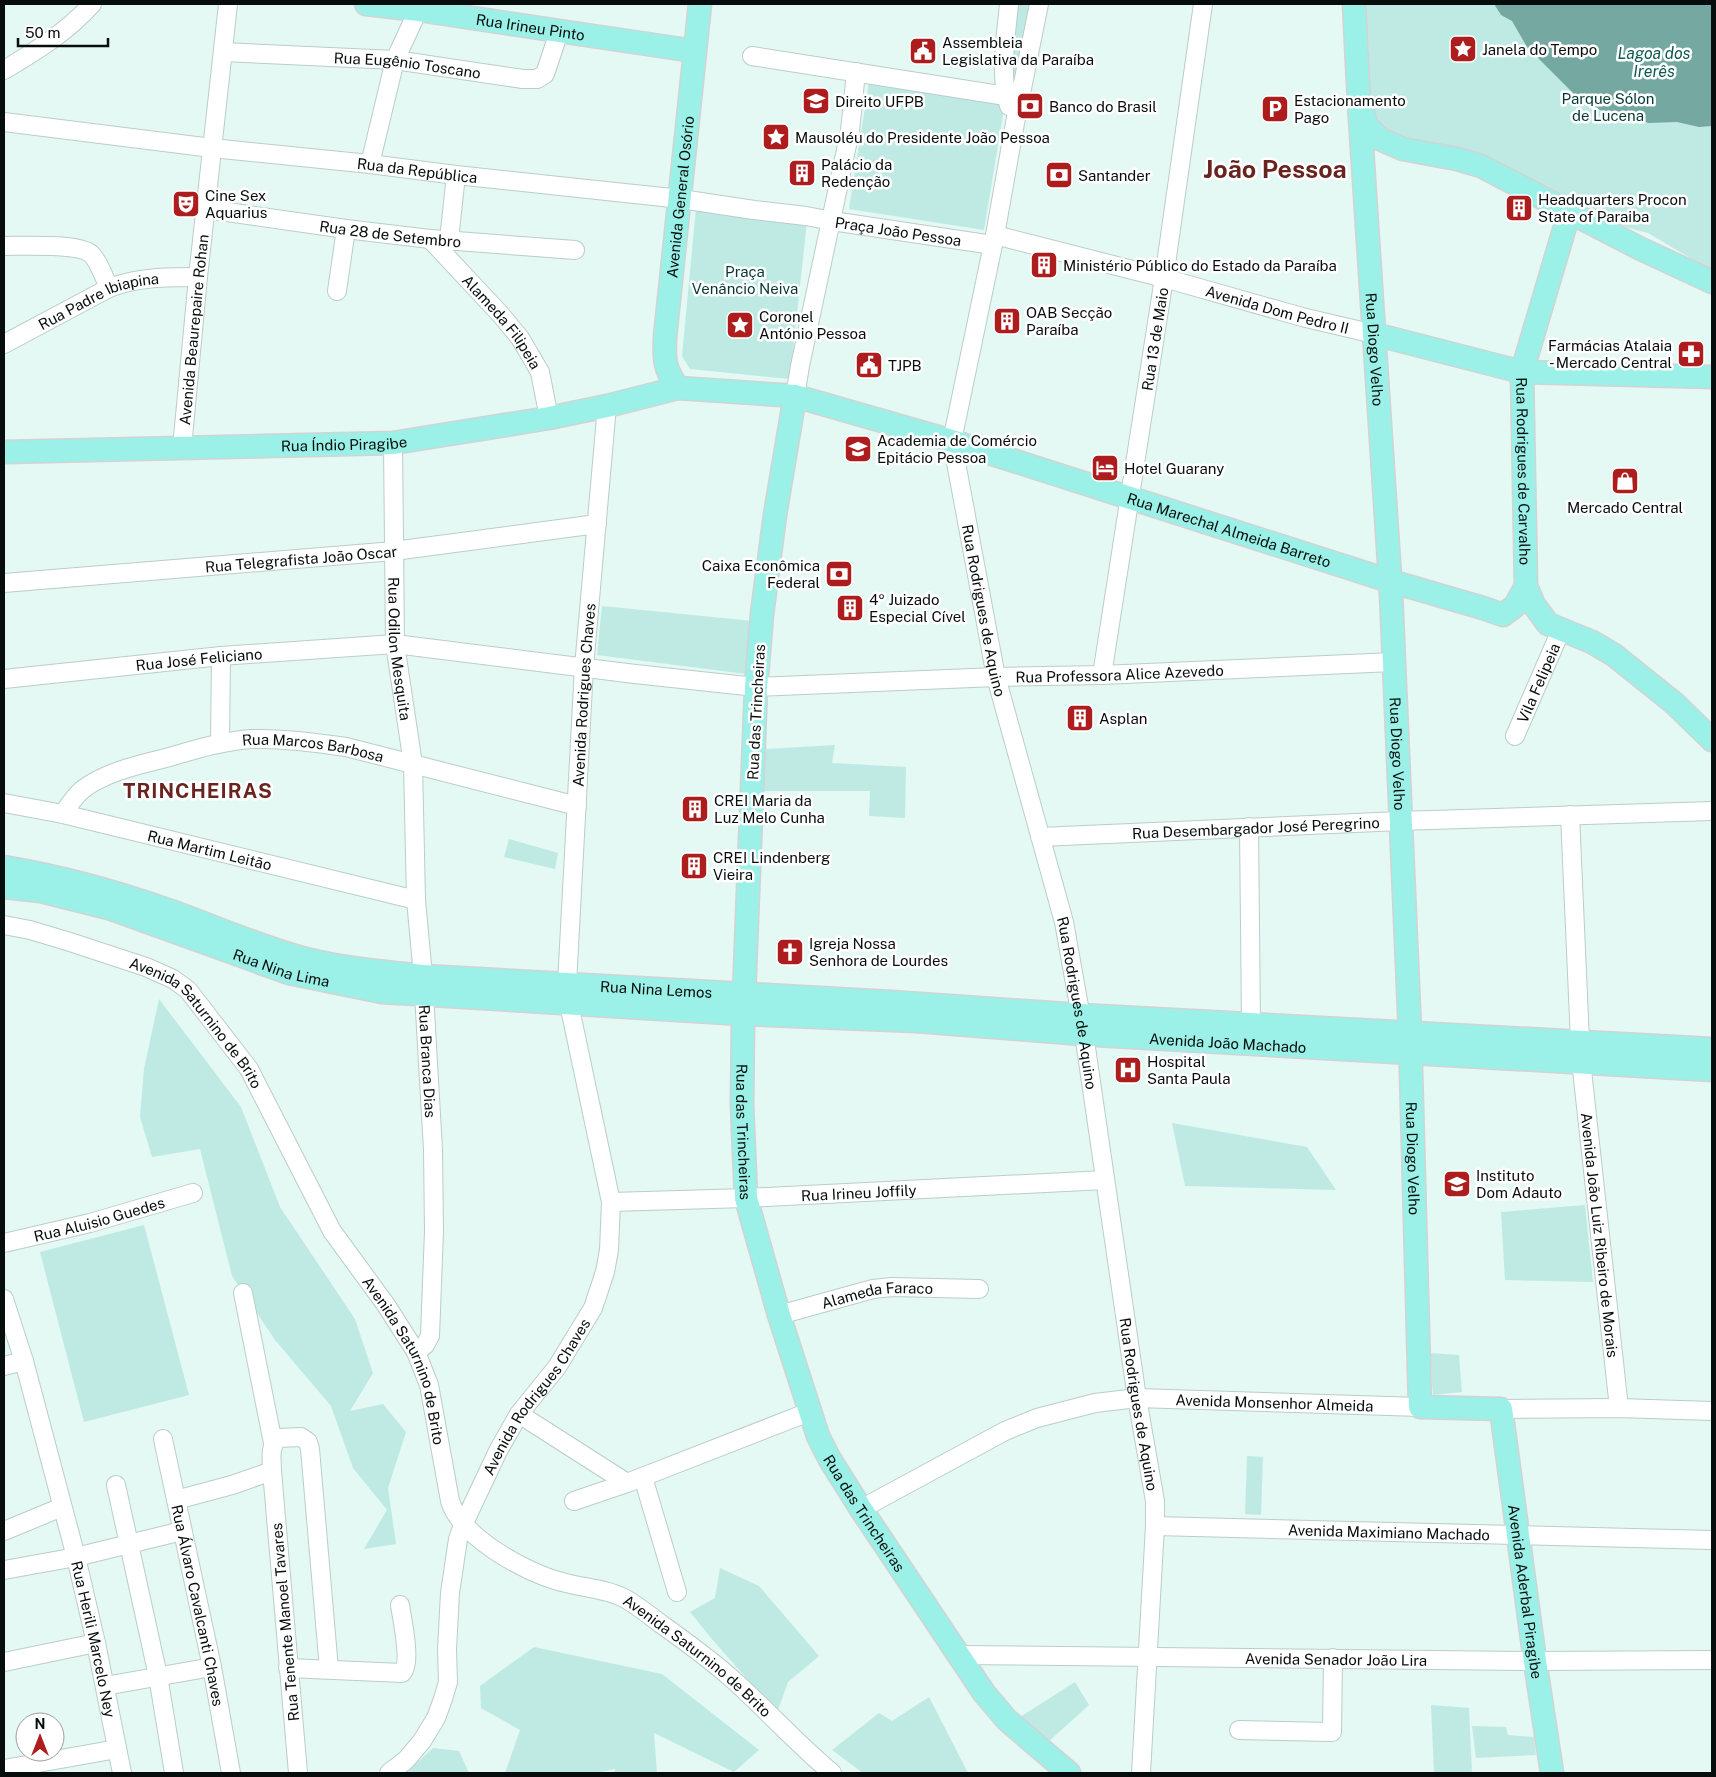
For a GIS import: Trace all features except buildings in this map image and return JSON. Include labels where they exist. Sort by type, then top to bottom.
[{"type":"main road","name":"Rua Irineu Pinto","points":[[366,4],[420,7],[559,32],[694,51]]},
{"type":"main road","name":"Avenida General Osório","points":[[678,388],[667,370],[664,354],[700,4]]},
{"type":"main road","name":"Rua Diogo Velho","points":[[1354,4],[1390,581],[1410,1042],[1420,1407]]},
{"type":"main road","points":[[1359,103],[1367,126],[1380,139],[1403,149],[1440,155],[1481,166],[1568,213],[1695,276],[1712,282]]},
{"type":"main road","name":"Rua Rodrigues de Carvalho","points":[[1526,586],[1522,372],[1568,213]]},
{"type":"main road","name":"Avenida Dom Pedro II","points":[[1374,334],[1522,372],[1712,377]]},
{"type":"main road","name":"Rua Marechal Almeida Barreto","points":[[678,388],[795,396],[952,441],[1390,581],[1503,615],[1515,606],[1526,586]]},
{"type":"main road","name":"Rua Índio Piragibe","points":[[4,452],[393,443],[549,418],[678,388]]},
{"type":"main road","name":"Rua das Trincheiras","points":[[795,396],[775,515],[764,596],[756,687],[743,1004],[742,1105],[746,1198],[809,1412],[829,1458],[984,1693],[1007,1720],[1069,1773]]},
{"type":"main road","points":[[1526,586],[1534,605],[1548,624],[1592,642],[1614,655],[1674,703],[1712,740]]},
{"type":"main road","name":"Rua Nina Lima","points":[[4,867],[88,884],[125,895],[303,958],[423,986],[568,994]]},
{"type":"main road","name":"Rua Nina Lima","points":[[4,887],[41,892],[109,908],[290,973],[382,992],[423,986]]},
{"type":"main road","name":"Rua Nina Lemos","points":[[568,994],[743,1004]]},
{"type":"main road","name":"Avenida João Machado","points":[[743,1004],[917,1021],[1082,1024],[1251,1024],[1410,1042]]},
{"type":"main road","name":"Avenida João Machado","points":[[1082,1024],[1580,1051],[1712,1049]]},
{"type":"main road","name":"Avenida João Machado","points":[[1580,1051],[1712,1070]]},
{"type":"main road","name":"Avenida Monsenhor Almeida","points":[[1420,1407],[1501,1409]]},
{"type":"main road","name":"Avenida Aderbal Piragibe","points":[[1501,1409],[1517,1535],[1552,1773]]},
{"type":"street","points":[[4,70],[44,46],[65,30],[92,4]]},
{"type":"street","name":"Avenida Beaurepaire Rohan","points":[[182,448],[198,277],[228,4]]},
{"type":"street","points":[[1009,4],[1004,72],[1006,96],[1015,123]]},
{"type":"street","points":[[994,240],[1039,4]]},
{"type":"street","name":"Rua 13 de Maio","points":[[1102,675],[1164,278],[1200,4]]},
{"type":"street","points":[[370,164],[395,60],[420,7]]},
{"type":"street","name":"Rua Eugênio Toscano","points":[[223,52],[395,60],[523,79],[536,79],[545,74],[559,32]]},
{"type":"street","points":[[752,56],[1006,96]]},
{"type":"street","name":"Praça João Pessoa","points":[[856,72],[850,131],[832,221],[994,240]]},
{"type":"street","name":"Rua da República","points":[[4,122],[212,148],[681,199],[832,221]]},
{"type":"street","points":[[449,240],[456,175]]},
{"type":"street","name":"Rua 28 de Setembro","points":[[206,209],[430,239],[575,250]]},
{"type":"street","points":[[795,396],[832,221]]},
{"type":"street","points":[[337,291],[346,229]]},
{"type":"street","name":"Alameda Filipeia","points":[[430,239],[502,315],[520,338],[540,372],[549,418]]},
{"type":"street","name":"Avenida Dom Pedro II","points":[[994,240],[1164,278],[1302,317],[1374,334]]},
{"type":"street","name":"Rua Rodrigues de Aquino","points":[[994,240],[952,441],[996,677],[1064,922],[1082,1024],[1137,1398],[1155,1501],[1141,1773]]},
{"type":"street","points":[[4,246],[84,249],[94,257],[109,288]]},
{"type":"street","name":"Rua Padre Ibiapina","points":[[4,344],[109,288],[125,282],[140,279],[198,277]]},
{"type":"street","name":"Avenida Rodrigues Chaves","points":[[389,1773],[406,1760],[422,1741],[436,1718],[443,1699],[448,1682],[447,1649],[453,1568],[458,1539],[463,1525],[498,1451],[520,1414],[557,1367],[593,1308],[605,1272],[611,1230],[611,1202],[568,994],[584,667],[607,406]]},
{"type":"street","name":"Rua Odilon Mesquita","points":[[393,443],[396,644],[414,764]]},
{"type":"street","name":"Rua Telegrafista João Oscar","points":[[4,583],[394,550],[597,524]]},
{"type":"street","name":"Vila Felipeia","points":[[1516,736],[1561,630]]},
{"type":"street","name":"Rua José Feliciano","points":[[4,679],[221,656],[396,644],[584,667]]},
{"type":"street","points":[[220,743],[221,656]]},
{"type":"street","name":"Rua Professora Alice Azevedo","points":[[584,667],[756,687],[996,677],[1102,675],[1393,662]]},
{"type":"street","name":"Rua Marcos Barbosa","points":[[63,814],[75,796],[83,789],[124,769],[220,743],[250,739],[311,741],[346,748],[577,806]]},
{"type":"street","name":"Rua Branca Dias","points":[[414,764],[416,900],[433,1150],[434,1231],[430,1336],[425,1345],[416,1352]]},
{"type":"street","name":"Rua Martim Leitão","points":[[4,803],[63,814],[416,900]]},
{"type":"street","name":"Rua Desembargador José Peregrino","points":[[1040,836],[1400,821],[1712,811]]},
{"type":"street","name":"Avenida João Luiz Ribeiro de Morais","points":[[1570,815],[1580,1051],[1619,1408]]},
{"type":"street","points":[[1249,827],[1251,1024]]},
{"type":"street","name":"Avenida Saturnino de Brito","points":[[4,925],[30,930],[146,967],[173,979],[188,990],[250,1069],[332,1231],[386,1305],[416,1352],[429,1385],[450,1501],[453,1511],[463,1525],[501,1555],[522,1568],[562,1582],[590,1588],[625,1599],[694,1647],[731,1678],[832,1773]]},
{"type":"street","name":"Rua Irineu Joffily","points":[[611,1202],[746,1198],[1105,1180]]},
{"type":"street","name":"Rua Aluisio Guedes","points":[[4,1243],[90,1223],[193,1193]]},
{"type":"street","name":"Alameda Faraco","points":[[779,1315],[873,1289],[892,1287],[979,1289]]},
{"type":"street","points":[[243,1293],[273,1443]]},
{"type":"street","name":"Rua Herili Marcelo Ney","points":[[4,1300],[24,1361],[76,1557],[96,1643],[122,1773]]},
{"type":"street","points":[[4,1366],[24,1361]]},
{"type":"street","name":"Avenida Monsenhor Almeida","points":[[861,1509],[1005,1431],[1037,1418],[1095,1403],[1137,1398],[1420,1407]]},
{"type":"street","name":"Avenida Monsenhor Almeida","points":[[1501,1409],[1619,1408],[1712,1411]]},
{"type":"street","points":[[574,1501],[635,1480],[809,1412]]},
{"type":"street","points":[[520,1414],[635,1480],[677,1592]]},
{"type":"street","points":[[273,1443],[278,1438],[301,1436],[308,1442],[310,1449],[329,1669]]},
{"type":"street","name":"Rua Álvaro Cavalcanti Chaves","points":[[163,1439],[212,1667],[231,1773]]},
{"type":"street","name":"Rua Tenente Manoel Tavares","points":[[273,1443],[272,1471],[298,1773]]},
{"type":"street","points":[[176,1500],[232,1485],[272,1471]]},
{"type":"street","points":[[116,1485],[158,1676],[174,1773]]},
{"type":"street","points":[[4,1532],[62,1507]]},
{"type":"street","name":"Avenida Maximiano Machado","points":[[1155,1526],[1712,1540]]},
{"type":"street","points":[[4,1570],[76,1557],[182,1531]]},
{"type":"street","points":[[288,1668],[402,1673],[405,1670],[407,1660],[400,1605]]},
{"type":"street","points":[[4,1662],[96,1643]]},
{"type":"street","name":"Avenida Senador João Lira","points":[[958,1655],[1535,1661],[1712,1660]]},
{"type":"street","points":[[1239,1730],[1332,1732],[1333,1658]]},
{"type":"street","points":[[105,1686],[212,1667]]},
{"type":"street","points":[[4,1769],[117,1749]]},
{"type":"green space","points":[[1009,4],[1039,4],[1024,83],[1004,73]]},
{"type":"green space","name":"Parque Sólon de Lucena","points":[[1365,4],[1712,4],[1712,271],[1648,233],[1592,218],[1502,163],[1454,149],[1409,144],[1380,127],[1367,107],[1366,63],[1369,53]]},
{"type":"green space","points":[[869,82],[1005,103],[984,230],[849,209]]},
{"type":"green space","name":"Praça Venâncio Neiva","points":[[696,208],[807,221],[790,379],[690,369],[682,356]]},
{"type":"green space","points":[[602,606],[753,621],[746,674],[597,655]]},
{"type":"green space","points":[[835,745],[832,763],[906,767],[905,818],[869,816],[870,791],[762,791],[766,749]]},
{"type":"green space","points":[[509,839],[558,853],[555,869],[504,857]]},
{"type":"green space","points":[[159,999],[241,1107],[280,1207],[355,1319],[373,1373],[350,1411],[383,1404],[406,1432],[388,1488],[396,1544],[364,1549],[387,1510],[353,1468],[331,1406],[275,1340],[232,1276],[200,1149],[152,1157],[140,1117],[144,1069]]},
{"type":"green space","points":[[1172,1123],[1307,1147],[1336,1190],[1185,1186]]},
{"type":"green space","points":[[1585,1205],[1593,1282],[1505,1280],[1501,1212]]},
{"type":"green space","points":[[144,1225],[189,1395],[84,1422],[40,1252]]},
{"type":"green space","points":[[1430,1353],[1459,1355],[1462,1392],[1433,1395]]},
{"type":"green space","points":[[1247,1456],[1263,1457],[1261,1515],[1245,1514]]},
{"type":"green space","points":[[720,1568],[759,1586],[819,1656],[788,1682],[777,1713],[690,1612],[715,1598]]},
{"type":"green space","points":[[534,1647],[662,1674],[759,1750],[734,1772],[654,1733],[657,1773],[614,1773],[615,1769],[595,1773],[505,1773],[520,1730],[481,1708],[480,1686]]},
{"type":"green space","points":[[1075,1682],[1089,1705],[1047,1743],[1020,1717]]},
{"type":"green space","points":[[929,1697],[968,1773],[863,1773],[832,1750],[879,1713],[892,1721]]},
{"type":"green space","points":[[1431,1705],[1469,1708],[1472,1773],[1434,1773]]},
{"type":"green space","points":[[1472,1726],[1506,1727],[1508,1735],[1534,1737],[1536,1755],[1476,1758]]},
{"type":"green space","points":[[433,1748],[459,1751],[469,1773],[406,1773]]},
{"type":"water","name":"Lagoa dos Irerês","points":[[1494,4],[1712,4],[1712,126],[1699,127],[1677,122],[1648,123],[1628,114],[1624,116],[1600,110],[1573,93],[1527,47],[1512,21],[1501,15]]},
{"type":"place","name":"Janela do Tempo","points":[[1463,49]]},
{"type":"place","name":"Assembleia Legislativa da Paraíba","points":[[923,51]]},
{"type":"place","name":"Direito UFPB","points":[[816,101]]},
{"type":"place","name":"Banco do Brasil","points":[[1030,106]]},
{"type":"place","name":"Estacionamento Pago","points":[[1275,109]]},
{"type":"place","name":"Mausoléu do Presidente João Pessoa","points":[[776,137]]},
{"type":"place","name":"Palácio da Redenção","points":[[802,173]]},
{"type":"place","name":"Santander","points":[[1059,175]]},
{"type":"place","name":"Cine Sex Aquarius","points":[[186,204]]},
{"type":"place","name":"Headquarters Procon State of Paraiba","points":[[1519,208]]},
{"type":"place","name":"Ministério Público do Estado da Paraíba","points":[[1044,265]]},
{"type":"place","name":"OAB Secção Paraíba","points":[[1007,321]]},
{"type":"place","name":"Coronel António Pessoa","points":[[740,325]]},
{"type":"place","name":"Farmácias Atalaia - Mercado Central","points":[[1691,354]]},
{"type":"place","name":"TJPB","points":[[869,365]]},
{"type":"place","name":"Academia de Comércio Epitácio Pessoa","points":[[858,449]]},
{"type":"place","name":"Hotel Guarany","points":[[1105,468]]},
{"type":"place","name":"Mercado Central","points":[[1625,481]]},
{"type":"place","name":"Caixa Econômica Federal","points":[[839,574]]},
{"type":"place","name":"4º Juizado Especial Cível","points":[[850,608]]},
{"type":"place","name":"Asplan","points":[[1080,718]]},
{"type":"place","name":"CREI Maria da Luz Melo Cunha","points":[[695,809]]},
{"type":"place","name":"CREI Lindenberg Vieira","points":[[694,866]]},
{"type":"place","name":"Igreja Nossa Senhora de Lourdes","points":[[790,952]]},
{"type":"place","name":"Hospital Santa Paula","points":[[1128,1070]]},
{"type":"place","name":"Instituto Dom Adauto","points":[[1457,1184]]},
{"type":"district","name":"João Pessoa","points":[[1275,169]]},
{"type":"district","name":"TRINCHEIRAS","points":[[198,791]]}]
